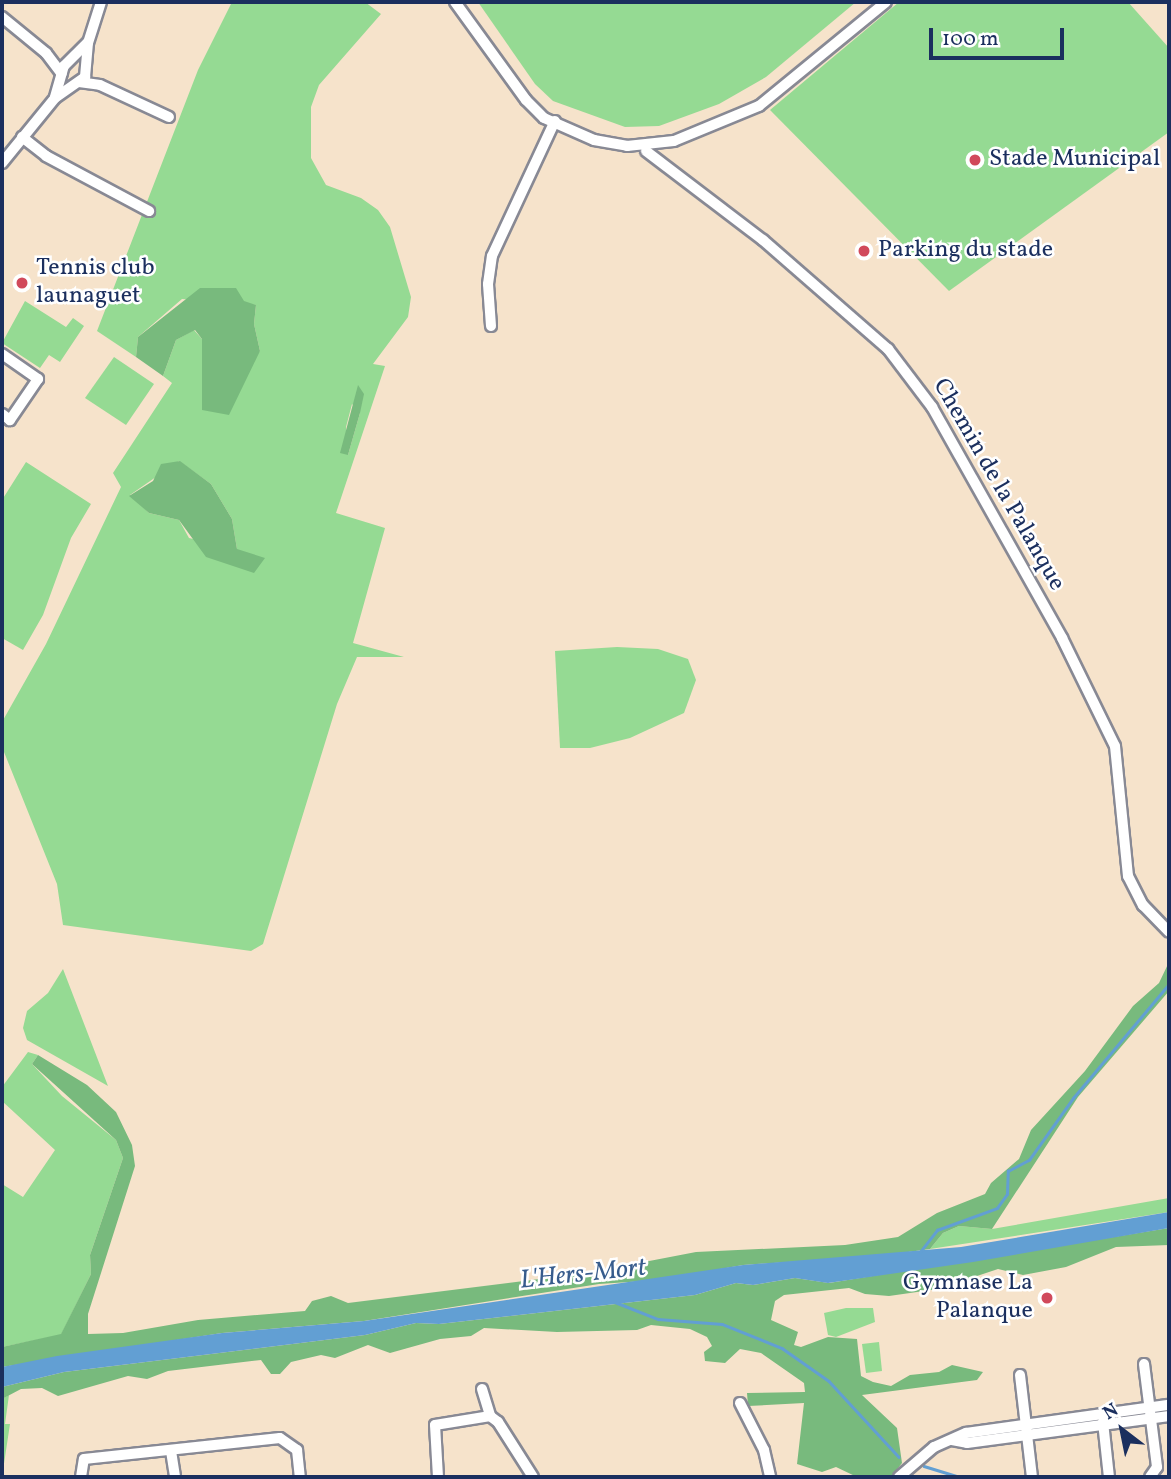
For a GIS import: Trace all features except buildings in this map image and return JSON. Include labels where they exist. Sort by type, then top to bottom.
[{"type":"street","points":[[2,163],[55,98],[77,83],[85,68],[88,43],[101,2]]},
{"type":"street","points":[[455,2],[518,88],[553,123],[627,146],[674,141],[759,106],[886,2]]},
{"type":"street","points":[[2,18],[46,53],[63,75],[77,83],[100,85],[169,117]]},
{"type":"street","points":[[55,98],[70,61],[88,43]]},
{"type":"street","points":[[46,53],[85,68],[100,85]]},
{"type":"street","points":[[491,327],[488,284],[492,256],[553,123]]},
{"type":"street","points":[[22,137],[46,156],[149,211]]},
{"type":"street","name":"Chemin de la Palanque","points":[[646,151],[763,240],[888,349],[932,407],[1062,638],[1115,746],[1128,876],[1143,905],[1169,932]]},
{"type":"street","points":[[2,354],[38,379],[10,420],[2,414]]},
{"type":"street","points":[[1144,1364],[1157,1468],[1150,1477]]},
{"type":"street","points":[[1020,1375],[1032,1477]]},
{"type":"street","points":[[482,1389],[490,1416],[498,1422],[533,1477]]},
{"type":"street","points":[[740,1403],[764,1450],[770,1477]]},
{"type":"street","points":[[951,1440],[967,1443],[1027,1436],[1151,1413],[1169,1405]]},
{"type":"street","points":[[1151,1413],[1169,1416]]},
{"type":"street","points":[[438,1477],[435,1426],[490,1416]]},
{"type":"street","points":[[899,1477],[919,1457],[966,1433],[1026,1424],[1103,1420]]},
{"type":"street","points":[[1103,1420],[1109,1477]]},
{"type":"street","points":[[81,1477],[84,1459],[280,1438],[297,1450],[300,1477]]},
{"type":"street","points":[[171,1451],[175,1477]]},
{"type":"green space","points":[[232,2],[365,2],[381,14],[319,85],[311,107],[311,158],[326,185],[361,198],[378,210],[390,227],[411,297],[408,317],[373,364],[385,366],[336,513],[385,528],[353,643],[404,657],[357,657],[337,704],[263,944],[251,951],[63,925],[57,884],[2,747],[2,722],[46,644],[121,487],[113,473],[172,383],[163,376],[176,340],[194,330],[202,339],[202,409],[260,351],[254,324],[256,305],[182,299],[138,337],[136,357],[97,331],[198,70]],"holes":[[[352,404],[360,413],[348,455],[346,427]],[[179,461],[211,484],[232,519],[237,549],[189,538],[179,520],[149,513],[130,495]]]},
{"type":"green space","points":[[478,2],[856,2],[766,77],[719,104],[659,126],[625,127],[553,101],[535,84]]},
{"type":"green space","name":"Stade Municipal","points":[[899,2],[1128,2],[1169,48],[1169,132],[949,291],[770,110]]},
{"type":"green space","points":[[200,288],[236,288],[244,301],[256,305],[254,324],[260,351],[229,415],[202,410],[202,339],[195,330],[176,340],[163,376],[136,357],[138,337]]},
{"type":"green space","points":[[25,301],[66,327],[73,318],[84,326],[60,362],[49,355],[40,368],[2,343]]},
{"type":"green space","points":[[114,357],[154,384],[126,425],[85,398]]},
{"type":"green space","points":[[358,385],[364,394],[348,455],[340,453]]},
{"type":"green space","points":[[180,461],[211,484],[232,519],[237,549],[265,558],[254,573],[206,557],[179,520],[149,513],[129,496],[153,481],[161,464]]},
{"type":"green space","points":[[26,462],[91,504],[71,538],[43,615],[23,650],[2,638],[2,500]]},
{"type":"green space","points":[[617,647],[658,649],[688,659],[696,680],[684,713],[630,738],[590,748],[560,748],[555,651]]},
{"type":"green space","points":[[1169,962],[1169,991],[1078,1097],[992,1229],[959,1226],[943,1233],[930,1249],[879,1256],[743,1265],[659,1280],[599,1284],[364,1321],[222,1333],[2,1367],[2,1347],[61,1334],[91,1274],[90,1255],[123,1158],[116,1140],[32,1064],[38,1055],[87,1085],[116,1112],[132,1145],[135,1166],[88,1314],[88,1334],[123,1333],[198,1320],[305,1311],[312,1301],[331,1296],[348,1303],[587,1273],[696,1252],[845,1245],[898,1237],[937,1213],[985,1194],[991,1183],[1019,1159],[1031,1130],[1085,1071],[1133,1006],[1159,983]]},
{"type":"green space","points":[[63,969],[108,1086],[27,1040],[23,1028],[27,1011],[48,993]]},
{"type":"green space","points":[[28,1052],[38,1055],[32,1064],[62,1096],[116,1140],[123,1158],[90,1255],[91,1274],[61,1335],[2,1347],[2,1184],[23,1197],[55,1150],[2,1101],[2,1087]]},
{"type":"green space","points":[[1169,1198],[1169,1212],[930,1249],[943,1233],[959,1226],[992,1229]]},
{"type":"green space","points":[[1169,1228],[1169,1245],[1116,1247],[1066,1267],[1023,1275],[998,1269],[938,1289],[889,1296],[865,1294],[849,1288],[784,1295],[775,1301],[771,1320],[798,1332],[794,1345],[801,1347],[828,1337],[857,1339],[861,1376],[873,1382],[891,1386],[910,1375],[939,1372],[952,1365],[983,1372],[977,1380],[862,1395],[897,1428],[902,1463],[891,1477],[857,1477],[836,1467],[822,1472],[797,1464],[804,1403],[748,1406],[747,1393],[805,1392],[804,1383],[761,1353],[740,1349],[725,1363],[705,1361],[704,1352],[712,1346],[707,1337],[690,1329],[651,1325],[637,1330],[557,1332],[484,1328],[471,1336],[440,1339],[390,1353],[368,1345],[335,1358],[321,1355],[291,1362],[280,1374],[271,1374],[261,1360],[168,1371],[147,1379],[128,1376],[58,1396],[42,1388],[21,1389],[2,1399],[2,1387],[64,1372],[365,1335],[416,1323],[439,1324],[695,1295],[736,1283],[753,1285],[795,1278],[829,1283]]},
{"type":"green space","points":[[846,1308],[873,1308],[875,1322],[836,1337],[828,1335],[824,1313]]},
{"type":"green space","points":[[879,1342],[882,1371],[866,1373],[862,1344]]},
{"type":"green space","points":[[9,1395],[5,1424],[10,1424],[2,1477],[2,1399]]},
{"type":"water","points":[[1169,1212],[1169,1228],[973,1262],[828,1283],[795,1278],[753,1285],[736,1283],[695,1295],[439,1324],[416,1323],[365,1335],[64,1372],[2,1387],[2,1367],[57,1356],[222,1333],[364,1321],[743,1265],[961,1247]]},
{"type":"waterway","points":[[920,1252],[937,1230],[997,1208],[1007,1194],[1008,1171],[1029,1160],[1073,1098],[1169,984]]},
{"type":"waterway","points":[[615,1302],[658,1319],[722,1324],[782,1348],[829,1381],[899,1457]]},
{"type":"waterway","points":[[924,1466],[959,1477]]},
{"type":"place","name":"Stade Municipal","points":[[975,160]]},
{"type":"place","name":"Parking du stade","points":[[864,251]]},
{"type":"place","name":"Tennis club launaguet","points":[[22,283]]},
{"type":"place","name":"Gymnase La Palanque","points":[[1047,1298]]},
{"type":"water label","name":"L'Hers-Mort","points":[[583,1275]]}]
